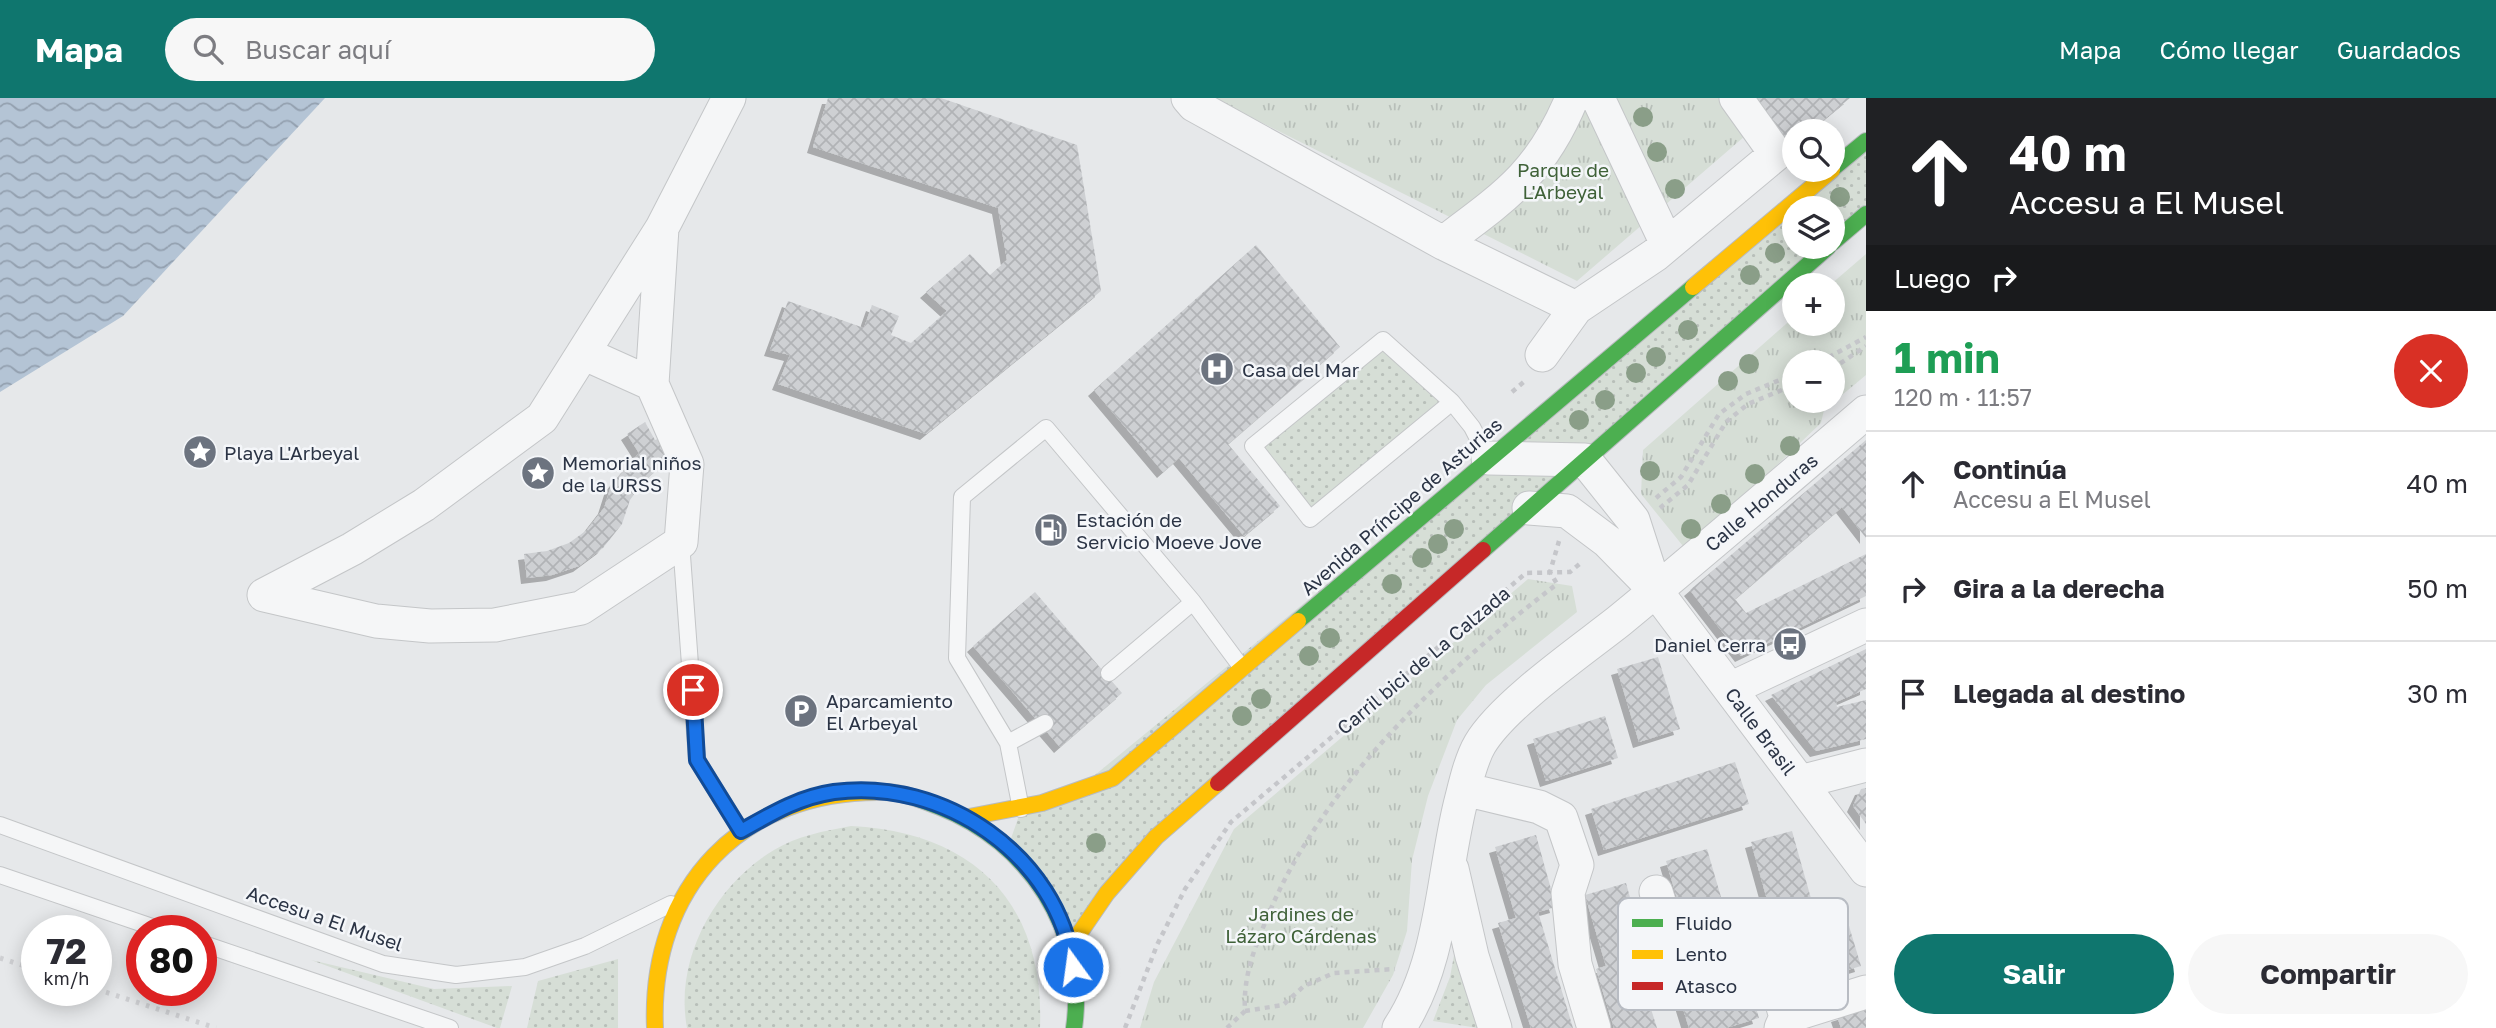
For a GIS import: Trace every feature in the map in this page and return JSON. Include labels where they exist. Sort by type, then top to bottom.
[{"type":"highway","name":"Avenida Príncipe de Asturias","points":[[1845,159],[1866,141]]},
{"type":"highway","name":"Avenida Príncipe de Asturias","points":[[969,817],[1021,810],[1067,798],[1113,778],[1488,458],[1818,182]]},
{"type":"highway","points":[[1845,232],[1866,214]]},
{"type":"highway","points":[[1070,947],[1107,893],[1156,837],[1814,259]]},
{"type":"highway","name":"Accesu a El Musel","points":[[655,1028],[657,961],[679,900],[702,866],[741,831],[785,806],[835,792],[897,792],[969,817]]},
{"type":"highway","points":[[969,817],[1031,867],[1070,947],[1077,1008],[1073,1028]]},
{"type":"street","points":[[662,228],[652,384],[687,464],[681,542],[581,608],[495,625],[430,626],[376,621],[264,595],[352,549],[424,505],[542,418],[662,228],[729,98]]},
{"type":"street","points":[[1188,98],[1194,106],[1375,218],[1443,243],[1576,308]]},
{"type":"street","points":[[1443,243],[1484,214],[1528,174],[1556,137],[1572,98]]},
{"type":"street","points":[[1598,98],[1667,244]]},
{"type":"street","points":[[1542,355],[1576,308],[1667,244],[1776,154],[1736,98]]},
{"type":"street","points":[[583,353],[652,384]]},
{"type":"street","name":"Calle Honduras","points":[[1399,1028],[1416,1002],[1429,968],[1449,853],[1464,789],[1480,744],[1515,705],[1656,591],[1866,412]]},
{"type":"street","points":[[1488,458],[1585,460]]},
{"type":"street","name":"Calle Brasil","points":[[1585,460],[1638,514],[1656,591]]},
{"type":"street","name":"Calle Brasil","points":[[1529,508],[1567,511],[1607,541],[1656,591],[1866,870]]},
{"type":"street","points":[[1730,689],[1866,625]]},
{"type":"street","points":[[1800,782],[1866,765]]},
{"type":"street","points":[[1464,789],[1539,807],[1561,818],[1577,865],[1568,893],[1575,964],[1594,1028]]},
{"type":"street","points":[[1449,853],[1472,956],[1495,1028]]},
{"type":"street","points":[[1656,892],[1658,898]]},
{"type":"street","points":[[1848,999],[1866,992]]},
{"type":"street","points":[[1784,1022],[1817,1010]]},
{"type":"lane","points":[[1452,402],[1310,519],[1253,446],[1383,340],[1452,402],[1472,427],[1488,458]]},
{"type":"lane","points":[[1021,810],[1008,743],[957,658],[962,497],[1046,428],[1193,602],[1242,668]]},
{"type":"lane","points":[[681,542],[697,760],[741,831]]},
{"type":"lane","points":[[1109,673],[1193,602]]},
{"type":"lane","points":[[1008,743],[1045,723]]},
{"type":"lane","name":"Accesu a El Musel","points":[[0,825],[383,964],[456,975],[525,967],[585,946],[679,900]]},
{"type":"lane","points":[[0,875],[126,918]]},
{"type":"lane","points":[[217,948],[450,1028]]},
{"type":"path","points":[[1843,350],[1866,337]]},
{"type":"path","points":[[1845,360],[1866,346]]},
{"type":"path","points":[[1638,514],[1681,477],[1719,414],[1746,394],[1782,379]]},
{"type":"path","points":[[1638,514],[1656,512],[1688,485],[1707,450],[1733,416],[1748,404],[1782,390]]},
{"type":"path","points":[[1245,1011],[1244,988],[1252,954],[1281,883],[1314,826],[1358,768],[1435,691],[1557,584],[1550,572],[1560,538]]},
{"type":"path","name":"Carril bici de La Calzada","points":[[1125,1028],[1157,945],[1185,889],[1231,822],[1525,573],[1570,572],[1607,541]]},
{"type":"path","points":[[1227,1028],[1245,1011],[1283,1005],[1304,986],[1334,972],[1403,969]]},
{"type":"green space","name":"Parque de L'Arbeyal","points":[[1213,98],[1728,98],[1745,136],[1577,281]]},
{"type":"green space","points":[[1866,141],[1866,214],[1845,232],[1845,196],[1799,196],[1816,182],[1845,182],[1845,158]]},
{"type":"green space","points":[[1782,210],[1782,259],[1814,259],[1798,273],[1782,273],[1782,287],[1156,837],[1070,947],[1008,847],[1021,810],[1067,798]]},
{"type":"green space","points":[[1866,254],[1866,375],[1845,392],[1845,350],[1782,350],[1782,413],[1823,413],[1821,423],[1687,551],[1641,494],[1643,450],[1782,328],[1782,336],[1845,336],[1844,273]]},
{"type":"green space","points":[[1383,340],[1452,402],[1310,519],[1253,446]]},
{"type":"green space","name":"Jardines de Lázaro Cárdenas","points":[[1528,579],[1572,586],[1577,612],[1486,685],[1457,720],[1428,796],[1412,860],[1407,931],[1393,975],[1363,1028],[1140,1028],[1154,982],[1234,829]]},
{"type":"green space","points":[[851,826],[895,831],[933,843],[966,860],[994,882],[1015,911],[1030,945],[1038,984],[1040,1028],[687,1028],[687,976],[693,951],[717,904],[734,883],[753,865],[783,845]]},
{"type":"green space","points":[[1455,950],[1478,1028],[1433,1021],[1450,977]]},
{"type":"green space","points":[[618,959],[618,1028],[527,1028],[538,981]]},
{"type":"green space","points":[[311,960],[434,989],[512,986],[500,1028],[497,1028]]},
{"type":"water","points":[[0,98],[325,98],[123,316],[0,392]]},
{"type":"building","points":[[828,98],[941,98],[1077,145],[1101,291],[926,434],[778,384],[790,355],[770,350],[788,301],[864,328],[872,305],[899,316],[891,335],[911,343],[947,311],[926,292],[970,254],[990,275],[1007,260],[998,208],[813,147]]},
{"type":"building","points":[[1752,98],[1850,98],[1825,119],[1782,119],[1782,135]]},
{"type":"building","name":"Casa del Mar","points":[[1256,245],[1340,347],[1228,444],[1280,506],[1244,536],[1179,458],[1163,472],[1094,390]]},
{"type":"building","points":[[645,422],[655,440],[667,436],[679,456],[665,462],[643,482],[630,500],[622,524],[603,548],[579,566],[552,575],[527,578],[524,554],[547,551],[569,543],[587,530],[604,508],[611,486],[639,453],[627,434]]},
{"type":"building","points":[[1866,440],[1866,538],[1842,507],[1735,599],[1746,613],[1866,554],[1866,596],[1741,656],[1690,590]]},
{"type":"building","points":[[1035,592],[1122,693],[1060,747],[973,646]]},
{"type":"building","points":[[1866,649],[1866,689],[1836,702],[1837,707],[1866,700],[1866,739],[1816,751],[1771,695]]},
{"type":"building","points":[[1658,657],[1680,729],[1639,742],[1617,669]]},
{"type":"building","points":[[1605,716],[1618,758],[1546,781],[1533,739]]},
{"type":"building","points":[[1735,762],[1749,804],[1604,850],[1591,809]]},
{"type":"building","points":[[1866,788],[1866,824],[1853,806],[1861,789]]},
{"type":"building","points":[[1792,831],[1811,898],[1767,898],[1751,842]]},
{"type":"building","points":[[1536,835],[1556,907],[1538,912],[1573,1028],[1531,1028],[1498,923],[1516,918],[1495,847]]},
{"type":"building","points":[[1707,849],[1721,898],[1677,898],[1666,861]]},
{"type":"building","points":[[1626,883],[1630,898],[1618,898],[1618,1010],[1651,1010],[1657,1028],[1614,1028],[1596,969],[1606,966],[1585,895]]},
{"type":"building","points":[[1848,926],[1861,966],[1848,970]]},
{"type":"building","points":[[1866,1007],[1866,1028],[1841,1028],[1837,1016]]},
{"type":"building","points":[[1683,1010],[1757,1010],[1759,1018],[1726,1028],[1689,1028]]},
{"type":"railway","points":[[0,958],[21,965]]},
{"type":"railway","points":[[112,994],[216,1028]]},
{"type":"traffic: fast","points":[[1845,158],[1866,141]]},
{"type":"traffic: fast","points":[[1845,232],[1866,214]]},
{"type":"traffic: fast","points":[[1483,550],[1814,259]]},
{"type":"traffic: fast","points":[[1298,621],[1693,287]]},
{"type":"traffic: fast","points":[[884,792],[919,799],[972,823],[1000,843],[1025,867],[1046,894],[1061,925],[1071,957],[1076,992],[1074,1028]]},
{"type":"traffic: slow","points":[[1693,287],[1818,182]]},
{"type":"traffic: slow","points":[[969,817],[1042,803],[1113,778],[1298,621]]},
{"type":"traffic: slow","points":[[1070,947],[1107,893],[1156,837],[1218,783]]},
{"type":"traffic: slow","points":[[655,1028],[657,977],[668,931],[687,891],[714,856],[748,828],[787,808],[833,795],[884,792]]},
{"type":"traffic: jam","points":[[1218,783],[1483,550]]},
{"type":"place","name":"Casa del Mar","points":[[1217,369]]},
{"type":"place","name":"Playa L'Arbeyal","points":[[200,452]]},
{"type":"place","name":"Memorial niños de la URSS","points":[[538,473]]},
{"type":"place","name":"Estación de Servicio Moeve Jove","points":[[1051,530]]},
{"type":"place","name":"Daniel Cerra","points":[[1790,644]]},
{"type":"place","name":"Aparcamiento El Arbeyal","points":[[801,711]]},
{"type":"route","points":[[693,690],[697,760],[741,831],[785,806],[835,792],[897,792],[969,817],[1031,867],[1055,911],[1070,947],[1073,967]]}]
